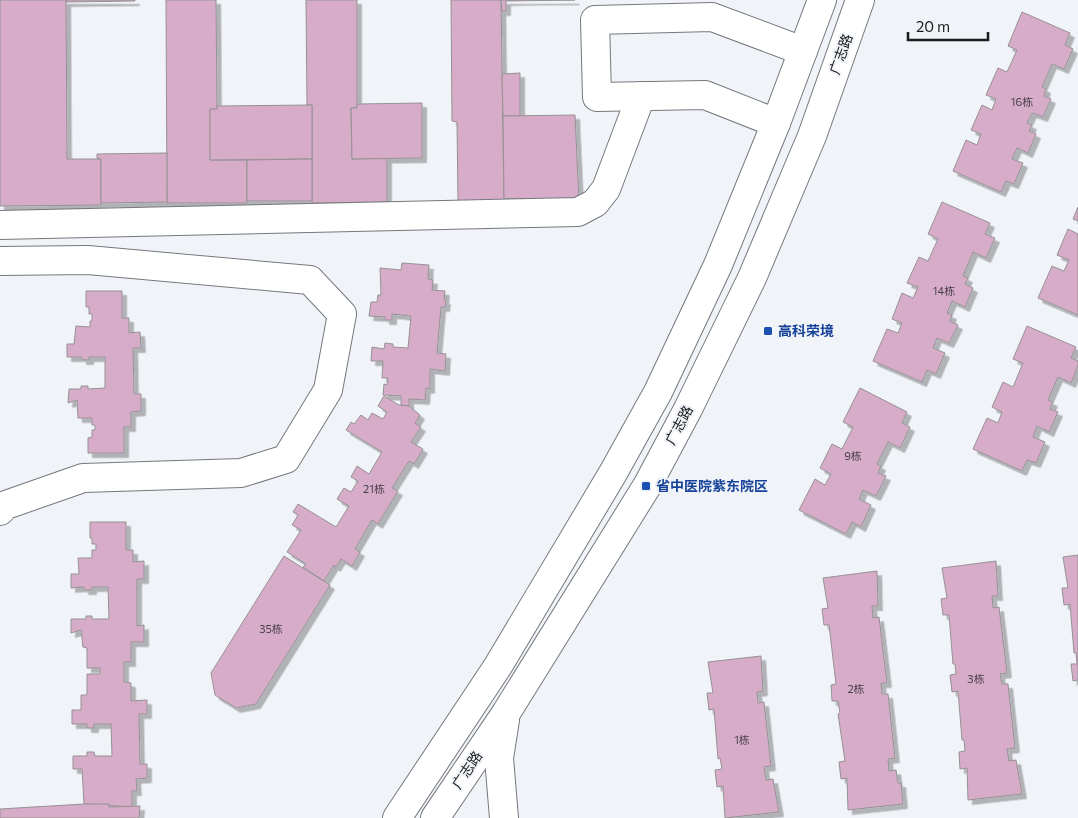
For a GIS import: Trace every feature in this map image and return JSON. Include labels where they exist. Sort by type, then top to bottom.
[{"type":"street","points":[[397,818],[498,666],[613,473],[658,392],[718,265],[776,123],[822,0]]},
{"type":"street","name":"广志路","points":[[434,818],[506,713],[647,486],[688,409],[752,278],[812,136],[860,0]]},
{"type":"street","points":[[776,123],[706,95],[597,97],[595,20],[683,9],[712,17],[803,51]]},
{"type":"street","points":[[0,225],[578,212],[595,203],[606,189],[641,96]]},
{"type":"street","points":[[0,261],[88,260],[310,280],[342,314],[328,390],[286,459],[241,473],[83,478],[6,505],[0,511]]},
{"type":"street","points":[[504,818],[499,758],[506,713]]},
{"type":"building","points":[[0,0],[66,0],[67,159],[101,159],[101,205],[0,206]]},
{"type":"building","points":[[66,0],[135,0],[135,1],[66,2]]},
{"type":"building","points":[[166,0],[216,0],[217,109],[210,109],[210,160],[247,160],[247,203],[167,203]]},
{"type":"building","points":[[306,0],[357,0],[357,108],[351,108],[352,159],[387,158],[387,202],[312,203],[312,105],[307,105]]},
{"type":"building","points":[[451,0],[501,0],[504,201],[458,201],[457,122],[452,121]]},
{"type":"building","points":[[501,0],[575,0],[506,1],[506,11],[502,11]]},
{"type":"building","points":[[1022,12],[1070,33],[1065,45],[1073,49],[1064,69],[1052,64],[1042,87],[1046,89],[1044,96],[1051,99],[1043,117],[1032,113],[1027,123],[1032,125],[1029,131],[1036,134],[1028,153],[1017,148],[1012,159],[1023,163],[1014,184],[1006,181],[1001,192],[953,171],[966,140],[977,145],[981,134],[971,130],[982,105],[992,110],[996,99],[986,95],[998,68],[1007,72],[1017,50],[1008,46]]},
{"type":"building","points":[[520,73],[520,116],[503,116],[502,74]]},
{"type":"building","points":[[422,103],[422,158],[352,159],[351,108],[357,108],[357,104]]},
{"type":"building","points":[[312,105],[312,159],[210,160],[210,109],[217,109],[217,106]]},
{"type":"building","points":[[575,115],[579,202],[524,202],[524,199],[504,199],[503,116]]},
{"type":"building","points":[[167,153],[167,202],[101,203],[101,159],[97,158],[97,154]]},
{"type":"building","points":[[312,159],[312,201],[247,201],[247,160]]},
{"type":"building","points":[[942,202],[990,223],[985,234],[995,238],[986,258],[973,252],[963,276],[968,278],[965,284],[973,288],[965,307],[952,301],[947,313],[952,315],[950,321],[958,325],[949,343],[937,338],[933,348],[945,353],[936,374],[927,370],[922,382],[873,361],[887,329],[898,333],[902,323],[892,319],[902,293],[913,298],[918,287],[907,283],[919,257],[928,261],[938,239],[928,234]]},
{"type":"building","points":[[1078,207],[1078,221],[1073,219]]},
{"type":"building","points":[[1068,229],[1078,234],[1078,315],[1038,298],[1052,266],[1064,271],[1069,260],[1057,255]]},
{"type":"building","points":[[402,263],[429,265],[428,279],[433,280],[432,290],[445,291],[444,300],[446,300],[445,307],[441,307],[437,353],[446,354],[445,371],[430,369],[430,389],[426,388],[425,400],[409,399],[409,406],[401,405],[401,396],[383,395],[384,384],[387,385],[388,378],[382,378],[383,361],[371,361],[372,347],[384,349],[385,343],[393,344],[393,347],[408,348],[411,316],[392,314],[392,320],[385,320],[385,317],[369,316],[371,302],[377,302],[378,295],[381,295],[380,268],[401,270]]},
{"type":"building","points":[[86,291],[122,291],[122,318],[129,318],[129,333],[140,332],[141,348],[133,348],[134,394],[141,394],[141,411],[131,412],[131,427],[124,427],[124,453],[88,453],[88,438],[92,437],[92,430],[95,430],[95,425],[92,425],[92,418],[78,418],[77,400],[68,403],[69,389],[81,389],[81,386],[88,386],[88,389],[105,388],[105,357],[89,357],[89,360],[82,360],[82,357],[67,357],[67,344],[74,344],[76,326],[90,327],[90,321],[92,321],[89,307],[86,307]]},
{"type":"building","points":[[1027,326],[1076,347],[1071,358],[1078,361],[1078,366],[1071,383],[1058,377],[1048,400],[1053,402],[1050,409],[1058,412],[1049,432],[1037,426],[1033,437],[1045,442],[1036,463],[1027,460],[1022,471],[973,449],[987,418],[998,423],[1002,412],[992,407],[1003,382],[1013,387],[1023,363],[1013,359]]},
{"type":"building","points":[[860,388],[907,412],[902,423],[910,427],[900,448],[888,442],[877,464],[881,466],[878,473],[886,476],[876,496],[863,490],[859,499],[871,505],[861,527],[852,522],[846,534],[799,510],[815,479],[825,485],[831,474],[820,468],[832,444],[842,449],[853,427],[843,422]]},
{"type":"building","points":[[384,396],[399,405],[409,406],[420,415],[415,423],[421,427],[411,442],[423,449],[414,464],[409,461],[392,488],[398,491],[378,524],[372,520],[355,549],[360,552],[352,566],[341,559],[336,567],[334,565],[324,581],[303,567],[306,564],[287,552],[301,530],[292,525],[298,515],[293,512],[298,504],[336,527],[349,506],[337,499],[344,488],[351,492],[358,481],[351,477],[357,466],[369,474],[382,452],[346,430],[351,422],[354,424],[361,415],[368,420],[372,413],[383,419],[387,412],[378,406]]},
{"type":"building","points":[[90,522],[126,522],[126,550],[133,550],[133,562],[144,561],[144,579],[137,579],[137,626],[144,625],[144,642],[131,642],[131,662],[124,662],[124,682],[131,683],[131,701],[147,700],[147,714],[139,714],[140,764],[147,764],[147,778],[136,779],[137,791],[132,791],[132,807],[84,804],[82,769],[73,769],[73,756],[87,756],[87,752],[94,752],[95,756],[112,756],[111,724],[94,724],[94,728],[87,728],[87,724],[72,724],[72,710],[81,710],[81,695],[87,695],[87,674],[100,674],[100,668],[87,668],[87,648],[83,647],[81,630],[71,633],[71,619],[86,619],[86,616],[92,616],[92,619],[109,619],[108,587],[92,587],[92,590],[84,590],[84,587],[71,588],[71,574],[79,574],[78,558],[92,558],[92,550],[96,550],[96,544],[92,544],[92,538],[90,538]]},
{"type":"building","points":[[1078,555],[1078,680],[1073,681],[1071,664],[1077,664],[1076,653],[1074,653],[1070,604],[1064,605],[1062,588],[1068,588],[1063,557]]},
{"type":"building","points":[[284,556],[330,585],[256,704],[236,708],[215,695],[211,673]]},
{"type":"building","points":[[996,561],[998,596],[992,596],[993,608],[999,607],[1007,673],[1000,674],[1002,684],[1008,684],[1015,748],[1007,749],[1009,761],[1016,760],[1022,794],[968,800],[967,768],[960,769],[959,752],[965,751],[964,740],[962,740],[958,691],[952,692],[950,675],[956,674],[955,664],[953,664],[949,615],[943,615],[941,599],[947,598],[942,568]]},
{"type":"building","points":[[877,571],[878,606],[872,606],[873,618],[879,617],[887,683],[881,683],[882,694],[888,694],[895,758],[888,759],[889,771],[896,770],[898,783],[901,783],[903,804],[848,810],[847,778],[841,779],[839,762],[845,761],[838,714],[840,713],[838,701],[832,701],[831,685],[836,684],[829,625],[824,625],[822,609],[828,608],[823,578]]},
{"type":"building","points":[[761,656],[763,691],[757,692],[758,703],[764,702],[771,766],[764,767],[766,780],[773,779],[779,812],[725,818],[723,786],[717,787],[715,770],[722,769],[720,758],[718,759],[714,709],[709,710],[707,693],[713,693],[708,662]]},
{"type":"building","points":[[109,804],[109,807],[140,806],[139,818],[0,818],[0,809]]},
{"type":"place","name":"高科荣境","points":[[768,331]]},
{"type":"place","name":"省中医院紫东院区","points":[[646,486]]}]
